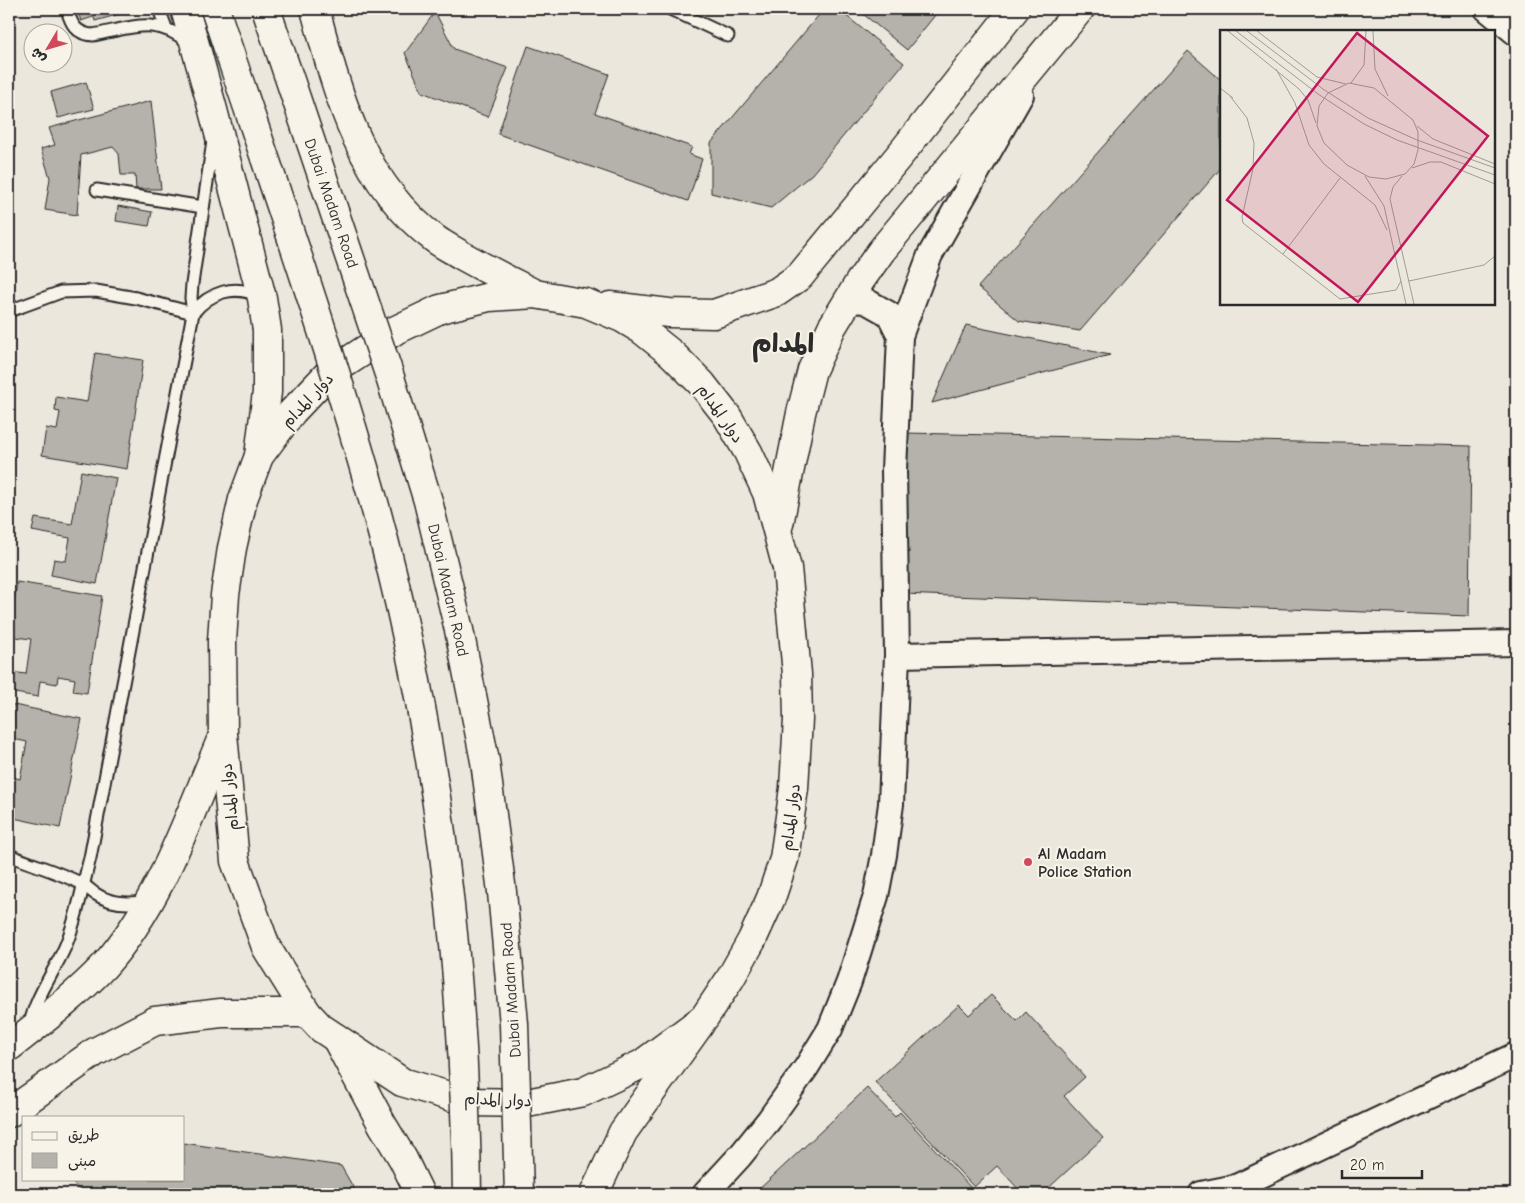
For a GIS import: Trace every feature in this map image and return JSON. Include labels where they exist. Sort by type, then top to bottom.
[{"type":"main road","points":[[185,9],[262,298],[267,330],[267,392],[259,456]]},
{"type":"main road","points":[[214,9],[341,390],[376,513],[406,638],[430,763],[448,890],[460,1018],[467,1145],[467,1194]]},
{"type":"main road","name":"Dubai Madam Road","points":[[266,9],[389,374],[428,501],[459,630],[484,761],[502,892],[514,1024],[519,1194]]},
{"type":"main road","points":[[316,9],[334,81],[361,149],[381,184],[405,213],[436,240],[480,266],[535,294]]},
{"type":"main road","points":[[586,303],[669,313],[714,314],[778,292],[800,276],[903,151],[1015,9]]},
{"type":"main road","points":[[777,530],[801,413],[812,370],[832,327],[860,281],[882,250],[1080,9]]},
{"type":"main road","name":"دوار المدام","points":[[535,294],[586,303],[622,318],[642,330],[672,354],[702,384],[727,416],[748,452],[767,493],[787,568],[797,674],[798,720],[794,788],[784,859],[771,898],[752,940],[730,979],[704,1018],[642,1064],[584,1092],[527,1103],[469,1102],[402,1082],[321,1028],[307,1013],[266,947],[235,861],[223,734],[222,641],[225,596],[232,548],[243,499],[259,456],[292,412],[327,375],[394,331],[440,308],[489,297],[535,294]]},
{"type":"main road","points":[[18,1039],[68,1000],[103,967],[122,943],[171,857],[223,734]]},
{"type":"main road","points":[[9,1114],[95,1052],[155,1021],[221,1013],[307,1013]]},
{"type":"main road","points":[[594,1194],[624,1132],[704,1018]]},
{"type":"main road","points":[[336,1038],[403,1159],[420,1194]]},
{"type":"street","points":[[1487,9],[1516,33]]},
{"type":"street","points":[[705,1194],[764,1128],[806,1068],[830,1029],[849,982],[876,896],[891,804],[897,655],[894,470],[900,336],[930,255],[1048,48]]},
{"type":"street","points":[[849,300],[866,301],[889,314],[900,336]]},
{"type":"street","points":[[897,655],[1516,642]]},
{"type":"street","points":[[1201,1194],[1231,1191],[1516,1055]]},
{"type":"lane","points":[[67,9],[74,27],[86,35],[147,25],[166,28],[197,50]]},
{"type":"lane","points":[[159,9],[166,28]]},
{"type":"lane","points":[[670,9],[728,36]]},
{"type":"lane","points":[[18,1039],[64,948],[76,917],[90,858],[193,313],[192,284],[216,122]]},
{"type":"lane","points":[[97,190],[203,207]]},
{"type":"lane","points":[[9,311],[61,292],[96,291],[136,298],[193,313]]},
{"type":"lane","points":[[193,313],[201,303],[212,295],[224,291],[250,292],[262,298]]},
{"type":"lane","points":[[9,855],[83,884],[107,900],[135,904],[148,900]]},
{"type":"building","points":[[77,9],[91,9],[93,17],[81,21]]},
{"type":"building","points":[[91,9],[130,9],[131,11],[95,21]]},
{"type":"building","points":[[824,9],[838,9],[904,63],[812,174],[771,208],[711,193],[711,143]]},
{"type":"building","points":[[857,9],[940,9],[907,50]]},
{"type":"building","points":[[435,12],[454,49],[508,68],[488,117],[422,92],[405,53]]},
{"type":"building","points":[[528,46],[609,74],[595,113],[692,147],[689,154],[702,159],[688,201],[498,134]]},
{"type":"building","points":[[1188,51],[1220,79],[1220,169],[1080,331],[1019,321],[978,287]]},
{"type":"building","points":[[86,82],[94,109],[58,118],[51,92]]},
{"type":"building","points":[[151,101],[161,189],[136,189],[135,175],[121,175],[119,154],[113,147],[81,155],[77,215],[45,210],[50,178],[41,149],[55,145],[49,128]]},
{"type":"building","points":[[118,206],[152,212],[149,226],[116,221]]},
{"type":"building","points":[[966,325],[1110,355],[932,403]]},
{"type":"building","points":[[95,353],[143,360],[127,469],[42,455],[46,428],[57,430],[60,412],[55,411],[56,397],[87,402]]},
{"type":"building","points":[[907,433],[1471,446],[1469,616],[901,594]]},
{"type":"building","points":[[81,471],[116,478],[97,584],[51,575],[54,559],[66,561],[70,538],[32,531],[35,518],[72,524]]},
{"type":"building","points":[[17,582],[102,596],[87,693],[73,691],[75,679],[58,676],[57,684],[40,681],[38,697],[9,692],[11,672],[26,674],[31,639],[9,636]]},
{"type":"building","points":[[9,704],[82,719],[60,828],[9,817],[9,776],[20,779],[27,742],[9,738]]},
{"type":"building","points":[[991,995],[1017,1021],[1026,1012],[1085,1077],[1064,1096],[1103,1138],[1042,1194],[1023,1194],[997,1166],[974,1187],[875,1082],[959,1005],[969,1015]]},
{"type":"building","points":[[867,1088],[895,1117],[900,1112],[973,1190],[969,1194],[754,1194]]},
{"type":"building","points":[[185,1143],[341,1166],[357,1194],[83,1194],[70,1180],[185,1180]]},
{"type":"place","name":"Al Madam Police Station","points":[[1028,862]]},
{"type":"district","name":"المدام","points":[[783,343]]}]
